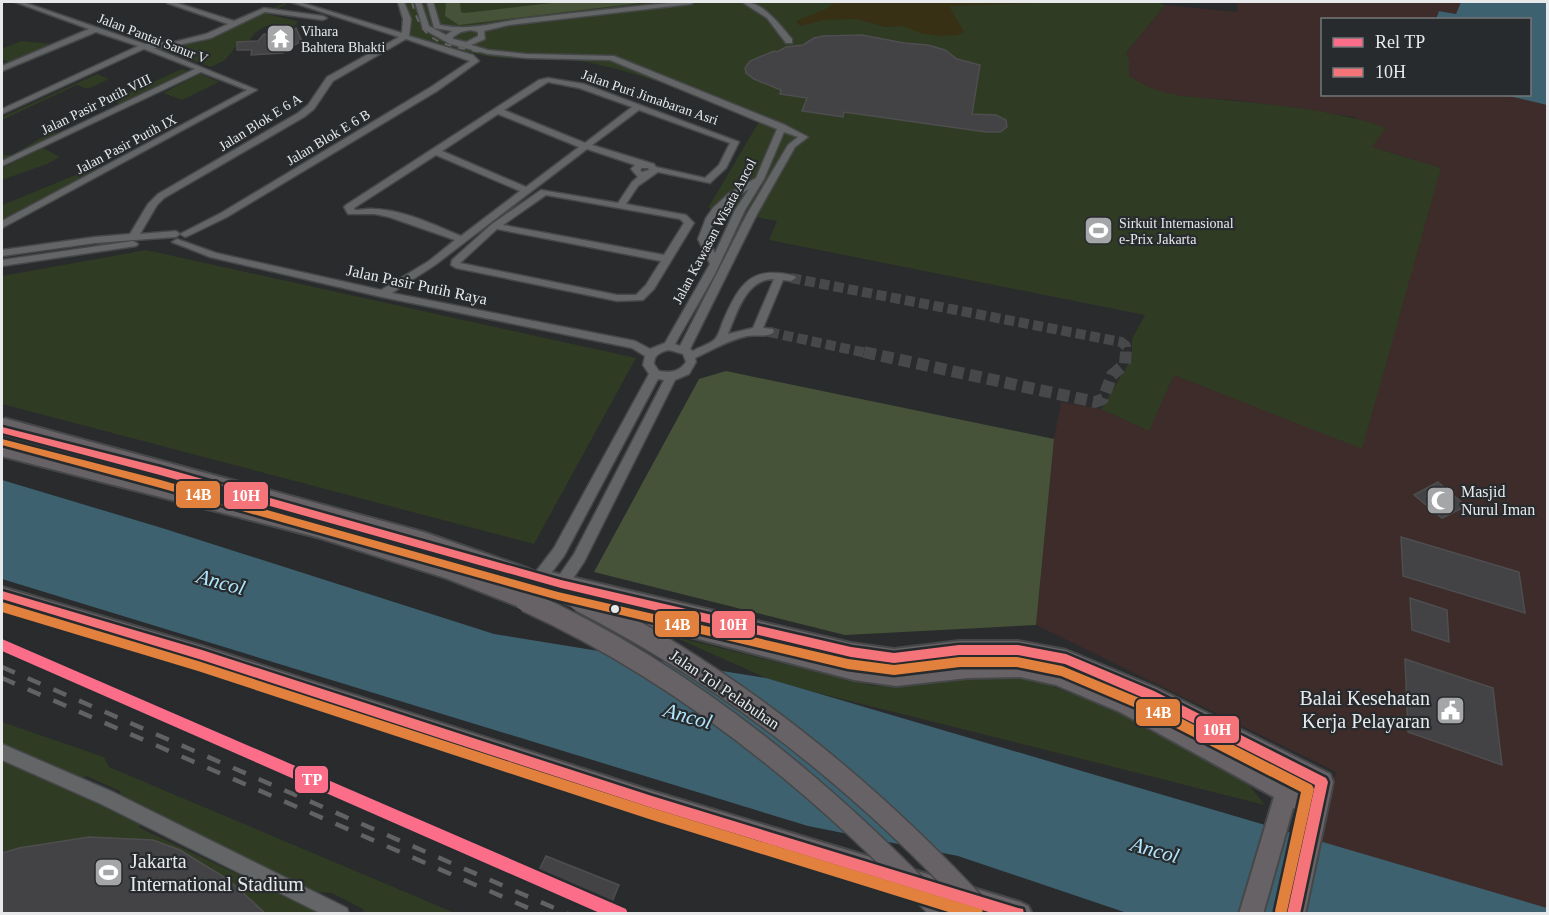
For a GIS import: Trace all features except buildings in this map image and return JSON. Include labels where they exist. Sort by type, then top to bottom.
[{"type":"highway","points":[[2,428],[160,471],[537,583],[854,671],[896,678],[968,669],[1020,668],[1057,676],[1127,705],[1316,808]]},
{"type":"highway","name":"Jalan Tol Pelabuhan","points":[[2,428],[272,498],[441,545],[522,575],[596,609],[700,668],[773,720],[855,787],[984,914]]},
{"type":"highway","points":[[2,450],[332,539],[537,583]]},
{"type":"highway","name":"Jalan Tol Pelabuhan","points":[[2,450],[261,515],[401,555],[510,594],[571,623],[642,662],[706,703],[766,748],[853,822],[943,914]]},
{"type":"highway","points":[[560,589],[850,652],[894,658],[959,650],[1018,651],[1066,659],[1099,672],[1150,695],[1322,782],[1293,914]]},
{"type":"highway","points":[[2,595],[202,655],[652,802],[1020,914]]},
{"type":"highway","points":[[1095,692],[1099,672]]},
{"type":"highway","points":[[1251,914],[1294,768]]},
{"type":"street","name":"Jalan Pantai Sanur V","points":[[18,2],[144,46],[244,86]]},
{"type":"street","points":[[169,2],[235,24]]},
{"type":"street","points":[[294,2],[405,37],[407,19],[401,2]]},
{"type":"street","points":[[418,2],[426,27],[459,44],[488,52],[526,56],[611,58],[782,128]]},
{"type":"street","points":[[430,2],[437,26],[450,30],[475,29],[691,2]]},
{"type":"street","points":[[475,29],[510,20],[669,2]]},
{"type":"street","points":[[745,2],[769,16],[790,40],[773,16],[752,2]]},
{"type":"street","points":[[2,112],[144,46],[194,40],[267,10],[324,18]]},
{"type":"street","points":[[4,65],[96,29]]},
{"type":"street","points":[[473,43],[482,38],[483,34],[475,29]]},
{"type":"street","points":[[449,40],[450,34],[459,30]]},
{"type":"street","name":"Jalan Blok E 6 B","points":[[177,238],[224,215],[434,89],[475,61],[470,57],[405,37]]},
{"type":"street","name":"Jalan Blok E 6 A","points":[[134,236],[153,204],[161,196],[301,115],[311,107],[330,79],[405,37]]},
{"type":"street","points":[[459,44],[473,43],[526,52],[595,58]]},
{"type":"street","name":"Jalan Pasir Putih VIII","points":[[2,164],[201,69]]},
{"type":"street","name":"Jalan Puri Jimabaran Asri","points":[[463,240],[408,218],[372,211],[351,212],[349,207],[437,152],[539,83],[548,80],[581,86],[733,141],[723,166],[712,179],[704,182],[654,169]]},
{"type":"street","name":"Jalan Pasir Putih IX","points":[[2,225],[252,92],[252,89],[244,86]]},
{"type":"street","points":[[382,294],[432,263],[636,107]]},
{"type":"street","points":[[498,111],[585,146],[654,169],[651,174],[641,175]]},
{"type":"street","name":"Jalan Kawasan Wisata Ancol","points":[[669,346],[715,264],[740,210],[760,180],[782,128],[804,137],[792,145],[733,249],[687,352]]},
{"type":"street","points":[[437,152],[526,191]]},
{"type":"street","points":[[771,155],[784,158]]},
{"type":"street","points":[[641,175],[635,169],[644,165]]},
{"type":"street","points":[[621,205],[641,175]]},
{"type":"street","points":[[715,264],[703,239],[709,224],[729,195],[760,180]]},
{"type":"street","points":[[544,192],[683,217],[689,223],[644,296],[630,299],[456,265],[455,262],[495,226],[544,192]]},
{"type":"street","points":[[495,226],[667,259]]},
{"type":"street","name":"Jalan Pasir Putih Raya","points":[[2,263],[64,248],[134,236],[177,238],[213,255],[382,294],[635,345],[651,355]]},
{"type":"street","name":"Jalan Pasir Putih Raya","points":[[2,253],[177,238]]},
{"type":"street","points":[[719,343],[727,323],[751,282],[766,276],[785,277],[757,330]]},
{"type":"street","points":[[687,352],[689,368],[671,377],[655,374],[648,365],[651,355],[658,349],[669,346],[687,352],[757,330],[769,332]]},
{"type":"street","points":[[537,583],[559,552],[655,374]]},
{"type":"street","points":[[560,589],[579,558],[671,377]]},
{"type":"street","points":[[2,752],[107,798],[341,914]]},
{"type":"shaded area","points":[[1237,2],[1461,2],[1457,14],[1439,11],[1436,18],[1321,18],[1321,96],[1513,96],[1547,105],[1547,910],[1315,842],[1336,772],[1036,625],[1054,439],[1061,402],[1101,409],[1132,358],[1437,175],[1440,168],[1372,147],[1355,117],[1234,100],[1172,96],[1140,84],[1129,76],[1129,60],[1126,53],[1165,5],[1237,12]]},
{"type":"green space","name":"Sirkuit Internasional e-Prix Jakarta","points":[[404,2],[1157,2],[1165,5],[1126,53],[1129,60],[1129,76],[1142,84],[1181,96],[1293,107],[1368,122],[1386,128],[1372,147],[1441,168],[1362,449],[1174,375],[1149,431],[1101,409],[1132,358],[1132,339],[1145,315],[769,240],[777,221],[708,208],[760,120],[613,68],[578,61],[486,56],[411,36]]},
{"type":"green space","points":[[446,2],[460,2],[461,12],[465,13],[561,2],[648,2],[459,25],[445,16]]},
{"type":"green space","points":[[284,3],[287,4],[267,14],[297,21],[297,24],[289,30],[278,30],[282,26],[277,25],[263,27],[250,40],[239,43],[225,60],[211,67],[159,49],[207,40]]},
{"type":"green space","points":[[21,41],[55,44],[11,63],[2,59],[2,49]]},
{"type":"green space","points":[[182,69],[187,71],[2,162],[3,155],[12,155],[51,132],[60,133],[118,104],[115,99]]},
{"type":"green space","points":[[97,74],[109,79],[88,89],[77,85],[2,120],[2,117]]},
{"type":"green space","points":[[200,74],[219,82],[182,100],[163,93]]},
{"type":"green space","points":[[43,148],[60,157],[2,180],[2,168]]},
{"type":"green space","points":[[88,170],[97,173],[2,226],[2,205]]},
{"type":"green space","points":[[146,250],[636,358],[534,544],[2,404],[2,276]]},
{"type":"green space","points":[[726,371],[1054,439],[1036,625],[845,635],[594,572],[699,379]]},
{"type":"green space","points":[[672,636],[873,686],[969,677],[1026,677],[1109,707],[1244,779],[1265,805],[814,692],[766,678]]},
{"type":"green space","points":[[2,722],[104,757],[109,767],[455,913],[364,913],[363,909],[332,893],[313,892],[122,803],[120,791],[86,776],[76,781],[2,749]]},
{"type":"green space","name":"Jakarta International Stadium","points":[[2,755],[142,826],[138,827],[319,913],[2,913]]},
{"type":"sand","points":[[835,2],[1068,2],[949,6],[964,32],[958,35],[938,36],[920,33],[903,26],[886,27],[856,19],[824,20],[800,26],[796,21],[826,9]]},
{"type":"water","points":[[1461,2],[1547,2],[1547,105],[1509,96],[1531,96],[1531,18],[1436,18],[1439,11],[1456,14]]},
{"type":"water","name":"Ancol","points":[[2,480],[162,528],[494,634],[766,678],[1547,908],[1547,913],[1127,913],[958,856],[808,826],[2,579]]},
{"type":"tunnel","points":[[791,278],[1121,342],[1126,346],[1126,352]]},
{"type":"tunnel","points":[[769,332],[871,354]]},
{"type":"tunnel","points":[[864,352],[1095,402],[1103,399],[1112,375],[1125,364],[1126,352]]},
{"type":"railway","points":[[412,2],[422,26],[436,40],[480,52]]},
{"type":"railway","points":[[2,667],[568,914]]},
{"type":"railway","points":[[2,678],[542,914]]},
{"type":"rail line","name":"TP","points":[[2,645],[621,914]]},
{"type":"transit line","name":"10H","points":[[2,430],[160,471],[561,584],[851,652],[894,658],[959,650],[1018,650],[1066,659],[1150,695],[1322,782],[1293,914]]},
{"type":"transit line","name":"14B","points":[[2,442],[157,483],[558,596],[848,664],[894,670],[960,662],[1017,662],[1062,671],[1145,706],[1308,789],[1281,911]]},
{"type":"transit line","name":"10H","points":[[2,595],[202,655],[652,802],[1018,914]]},
{"type":"transit line","name":"14B","points":[[2,607],[198,666],[649,813],[977,914]]},
{"type":"place","name":"Vihara Bahtera Bhakti","points":[[280,39]]},
{"type":"place","name":"Sirkuit Internasional e-Prix Jakarta","points":[[1098,231]]},
{"type":"place","name":"Masjid Nurul Iman","points":[[1440,500]]},
{"type":"place","name":"Balai Kesehatan Kerja Pelayaran","points":[[1451,710]]},
{"type":"place","name":"Jakarta International Stadium","points":[[109,872]]}]
